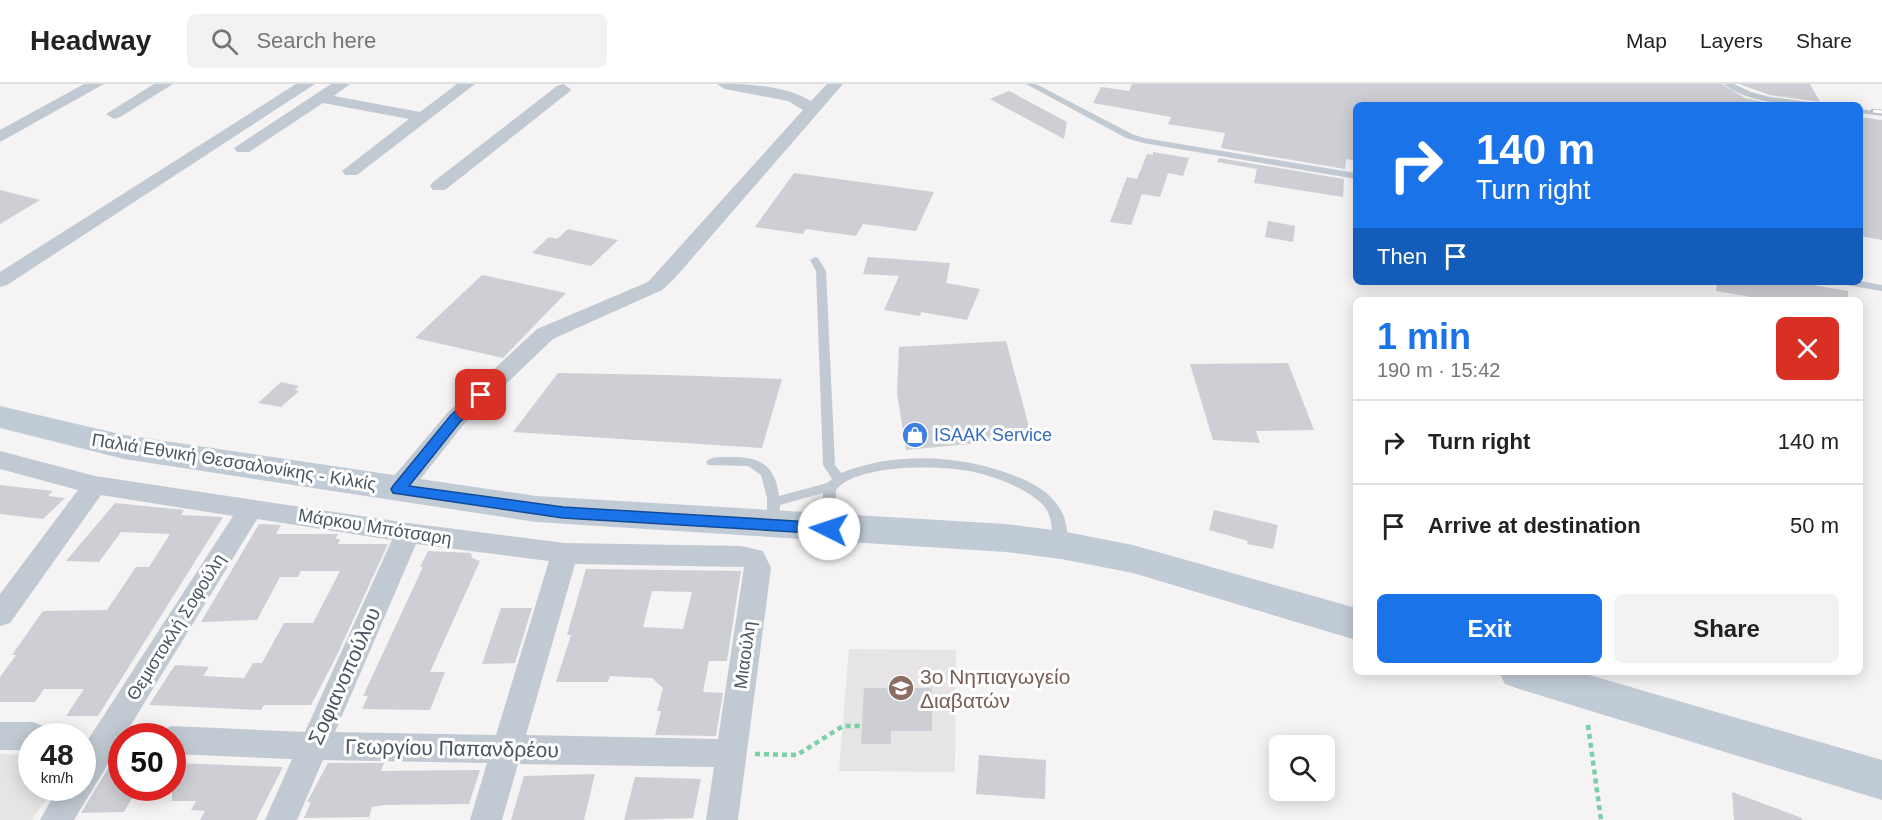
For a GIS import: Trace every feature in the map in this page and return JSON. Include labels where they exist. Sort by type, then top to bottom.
[{"type":"main road","name":"Παλιά Εθνική Θεσσαλονίκης - Κιλκίς","points":[[0,417],[124,447],[563,512],[773,513],[829,529],[1006,538],[1061,545],[1161,566],[1353,623]]},
{"type":"main road","points":[[1529,675],[1882,780]]},
{"type":"street","points":[[0,137],[96,84]]},
{"type":"street","points":[[114,114],[165,84]]},
{"type":"street","points":[[0,281],[307,84]]},
{"type":"street","points":[[243,148],[342,84]]},
{"type":"street","points":[[351,171],[466,84]]},
{"type":"street","points":[[724,84],[793,97],[813,109]]},
{"type":"street","points":[[398,489],[456,418],[529,347],[562,325],[646,290],[667,275],[836,84]]},
{"type":"street","points":[[439,186],[563,89],[546,86]]},
{"type":"street","points":[[320,98],[423,117]]},
{"type":"street","name":"Μάρκου Μπότσαρη","points":[[0,460],[95,485],[408,533],[565,553],[754,558]]},
{"type":"street","points":[[0,615],[95,485]]},
{"type":"street","name":"Θεμιστοκλή Σοφούλη","points":[[96,752],[252,508]]},
{"type":"street","name":"Σοφιανοπούλου","points":[[281,820],[408,533]]},
{"type":"street","points":[[486,820],[565,553]]},
{"type":"street","name":"Μιαούλη","points":[[722,820],[758,568],[754,558]]},
{"type":"street","points":[[0,736],[18,736]]},
{"type":"street","name":"Γεωργίου Παπανδρέου","points":[[186,741],[312,746],[731,753]]},
{"type":"street","points":[[56,820],[68,801]]},
{"type":"lane","points":[[1030,84],[1129,136],[1143,140],[1353,175]]},
{"type":"lane","points":[[1728,84],[1741,92],[1759,97],[1795,102]]},
{"type":"lane","points":[[1863,111],[1882,114]]},
{"type":"lane","points":[[814,261],[821,271],[829,465],[836,483],[829,496],[829,529]]},
{"type":"lane","points":[[1863,285],[1882,288]]},
{"type":"lane","points":[[712,462],[751,462],[759,466],[774,490],[773,513]]},
{"type":"lane","points":[[773,513],[788,500],[836,483],[855,471],[944,463],[973,467],[1033,490],[1051,505],[1058,518],[1061,545]]},
{"type":"path","points":[[1588,725],[1601,820]]},
{"type":"path","points":[[731,753],[797,755],[843,726],[862,726]]},
{"type":"shaded area","name":"3ο Νηπιαγωγείο Διαβατών","points":[[849,649],[956,650],[955,772],[839,771]]},
{"type":"shaded area","points":[[0,754],[18,755],[18,801],[45,801],[32,820],[0,820]]},
{"type":"building","points":[[1132,84],[1722,84],[1745,98],[1763,102],[1353,102],[1353,160],[1346,159],[1345,169],[1221,148],[1225,133],[1168,124],[1171,117],[1093,103],[1101,87],[1129,91]]},
{"type":"building","points":[[1739,84],[1810,84],[1820,102],[1770,95]]},
{"type":"building","points":[[1009,91],[1067,122],[1064,139],[990,99]]},
{"type":"building","points":[[1863,117],[1882,120],[1882,240],[1863,237]]},
{"type":"building","points":[[1153,152],[1189,158],[1183,176],[1168,173],[1160,197],[1142,194],[1131,225],[1110,222],[1127,177],[1137,179],[1147,154],[1153,155]]},
{"type":"building","points":[[1219,158],[1344,179],[1343,197],[1254,183],[1257,169],[1217,162]]},
{"type":"building","points":[[794,173],[934,192],[916,231],[863,224],[856,236],[806,229],[803,234],[755,227]]},
{"type":"building","points":[[0,190],[40,200],[0,224]]},
{"type":"building","points":[[1268,221],[1295,226],[1293,242],[1265,237]]},
{"type":"building","points":[[568,229],[618,240],[591,266],[532,253],[549,237],[557,239]]},
{"type":"building","points":[[868,257],[950,263],[946,283],[980,289],[967,320],[921,312],[920,316],[884,310],[899,276],[863,274]]},
{"type":"building","points":[[482,275],[566,293],[503,358],[415,338]]},
{"type":"building","points":[[1717,285],[1813,285],[1848,291],[1848,297],[1751,297],[1716,291]]},
{"type":"building","points":[[1006,341],[1032,438],[906,450],[897,393],[899,347]]},
{"type":"building","points":[[1288,363],[1314,430],[1256,431],[1260,443],[1213,440],[1190,364]]},
{"type":"building","points":[[558,373],[782,379],[762,448],[513,432]]},
{"type":"building","points":[[281,382],[299,386],[295,390],[299,391],[281,407],[258,403]]},
{"type":"building","points":[[0,485],[53,491],[48,496],[65,498],[43,519],[0,514]]},
{"type":"building","points":[[115,503],[184,510],[181,515],[223,517],[98,716],[66,716],[84,689],[44,689],[35,702],[0,702],[0,677],[16,655],[12,655],[43,611],[107,610],[136,567],[149,567],[170,534],[121,532],[99,562],[66,561]]},
{"type":"building","points":[[1214,510],[1278,525],[1273,549],[1247,544],[1248,541],[1209,530]]},
{"type":"building","points":[[259,524],[281,525],[276,534],[338,534],[335,539],[340,539],[338,544],[388,544],[336,657],[311,705],[264,705],[261,710],[149,705],[175,665],[209,667],[203,676],[244,678],[253,663],[262,663],[284,623],[313,623],[340,571],[301,571],[298,577],[280,577],[257,620],[201,622]]},
{"type":"building","points":[[428,551],[471,553],[472,558],[480,561],[430,672],[445,672],[430,710],[362,709],[368,696],[363,696],[423,567],[420,567]]},
{"type":"building","points":[[586,569],[741,571],[727,661],[709,661],[703,692],[723,693],[716,736],[655,735],[661,711],[657,711],[663,688],[652,678],[610,676],[608,682],[556,682],[571,635],[567,635]],"holes":[[[652,591],[692,592],[683,629],[643,627]]]},
{"type":"building","points":[[501,608],[532,608],[515,663],[482,664]]},
{"type":"building","points":[[864,688],[932,688],[932,731],[891,731],[891,744],[861,744]]},
{"type":"building","points":[[979,755],[1046,760],[1045,799],[976,794]]},
{"type":"building","points":[[328,763],[384,763],[381,771],[480,770],[469,804],[384,805],[372,807],[369,817],[304,818],[311,802],[307,802]]},
{"type":"building","points":[[186,764],[283,767],[256,820],[200,820],[205,811],[191,810],[196,801],[186,801]]},
{"type":"building","points":[[108,769],[108,801],[130,801],[124,812],[81,813],[88,801],[96,801],[96,788]]},
{"type":"building","points":[[595,774],[584,820],[511,820],[524,776]]},
{"type":"building","points":[[635,777],[701,779],[693,818],[624,820]]},
{"type":"building","points":[[1732,792],[1802,818],[1802,820],[1734,820]]},
{"type":"railway","points":[[1873,111],[1882,112]]},
{"type":"place","name":"ISAAK Service","points":[[915,435]]},
{"type":"place","name":"3ο Νηπιαγωγείο Διαβατών","points":[[901,688]]},
{"type":"route","points":[[481,395],[456,418],[398,489],[491,504],[563,512],[829,529]]}]
